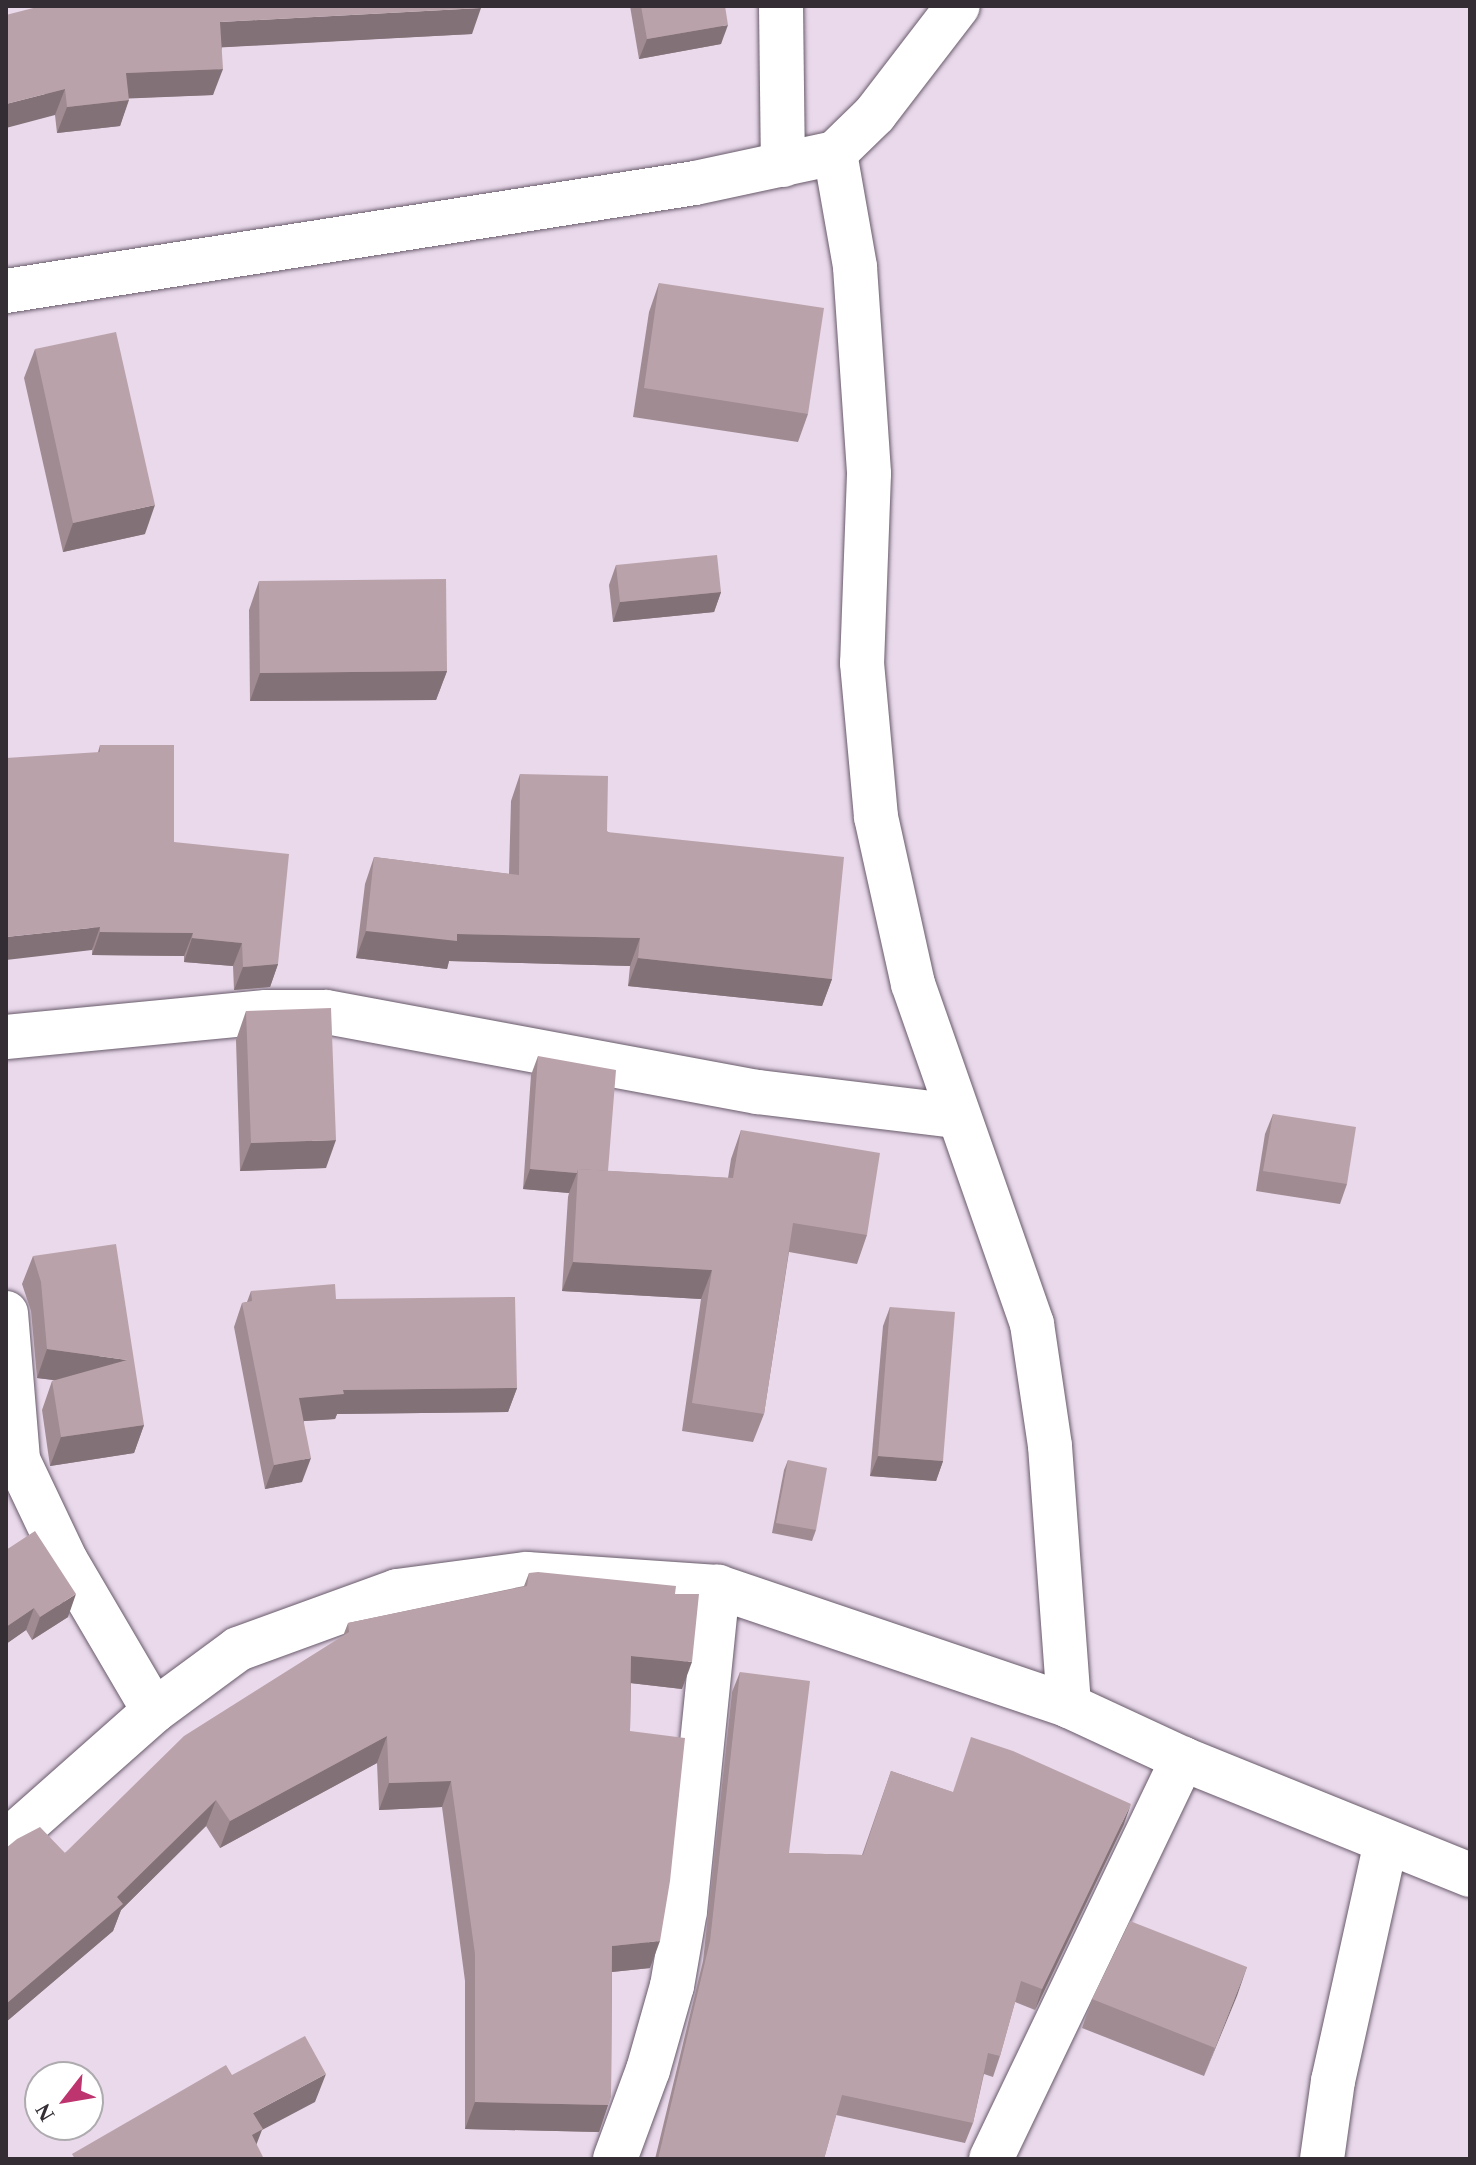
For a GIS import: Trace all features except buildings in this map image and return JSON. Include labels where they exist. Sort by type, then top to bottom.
[{"type":"street","points":[[781,6],[783,165]]},
{"type":"street","points":[[6,291],[695,183],[835,153],[875,114],[958,6]]},
{"type":"street","points":[[835,153],[855,267],[869,474],[862,663],[876,817],[913,984],[956,1116],[1032,1324],[1050,1446],[1069,1706]]},
{"type":"street","points":[[9,1033],[266,1012],[326,1012],[758,1092],[956,1116]]},
{"type":"street","points":[[6,1313],[12,1458],[66,1561],[154,1711]]},
{"type":"street","points":[[6,1842],[154,1711],[238,1649],[397,1591],[527,1574],[718,1587],[1069,1706],[1183,1759],[1470,1875]]},
{"type":"street","points":[[615,2159],[648,2070],[672,1986],[685,1911],[718,1587]]},
{"type":"street","points":[[991,2159],[1183,1759]]},
{"type":"street","points":[[1322,2159],[1333,2081],[1386,1842]]}]
